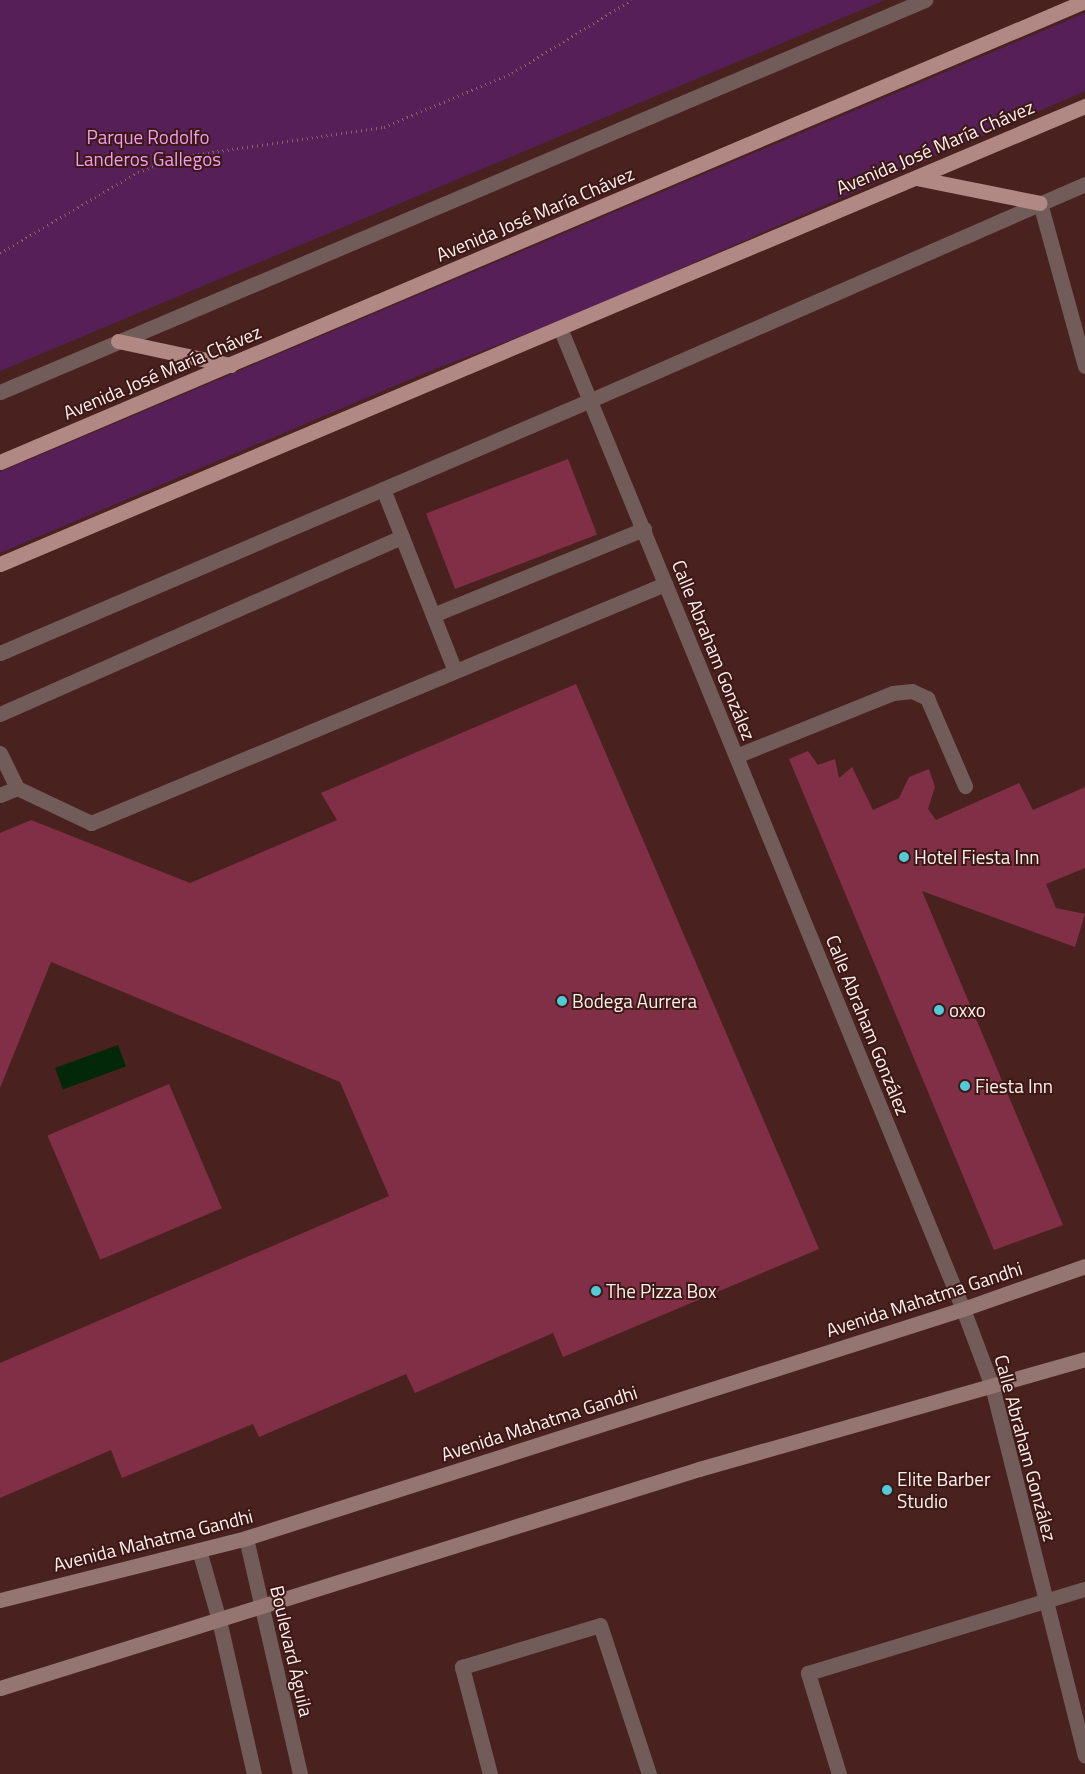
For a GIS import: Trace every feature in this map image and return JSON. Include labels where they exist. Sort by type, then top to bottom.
[{"type":"main road","name":"Avenida José María Chávez","points":[[0,462],[1085,1]]},
{"type":"main road","name":"Avenida José María Chávez","points":[[0,564],[1085,106]]},
{"type":"main road","points":[[916,178],[1040,204]]},
{"type":"main road","points":[[118,341],[230,365]]},
{"type":"main road","name":"Avenida Mahatma Gandhi","points":[[0,1600],[246,1538],[963,1309],[1085,1266]]},
{"type":"main road","points":[[0,1688],[262,1608],[699,1469],[1085,1359]]},
{"type":"street","points":[[0,392],[925,0]]},
{"type":"street","points":[[0,652],[591,400],[1085,184]]},
{"type":"street","points":[[1040,204],[1085,366]]},
{"type":"street","name":"Calle Abraham González","points":[[560,328],[963,1309],[992,1386],[1085,1755]]},
{"type":"street","points":[[383,489],[455,671]]},
{"type":"street","points":[[432,615],[644,529]]},
{"type":"street","points":[[0,714],[402,537]]},
{"type":"street","points":[[0,753],[17,788],[91,823],[665,584]]},
{"type":"street","points":[[736,756],[893,693],[912,691],[926,698],[965,786]]},
{"type":"street","points":[[0,795],[17,788]]},
{"type":"street","name":"Boulevard Águila","points":[[246,1538],[300,1774]]},
{"type":"street","points":[[199,1550],[219,1620],[254,1774]]},
{"type":"street","points":[[839,1774],[808,1673],[1085,1589]]},
{"type":"street","points":[[490,1774],[462,1667],[600,1625],[649,1774]]},
{"type":"path","points":[[0,253],[138,172],[178,158],[384,127],[512,73],[631,0]]},
{"type":"green space","name":"Parque Rodolfo Landeros Gallegos","points":[[0,0],[885,0],[0,371]]},
{"type":"green space","points":[[1085,13],[1085,91],[568,318],[425,373],[0,553],[0,472]]},
{"type":"shaded area","points":[[118,1045],[126,1067],[63,1090],[55,1068]]},
{"type":"building","points":[[568,459],[597,535],[455,589],[426,513]]},
{"type":"building","points":[[576,684],[819,1249],[563,1357],[553,1333],[415,1393],[406,1374],[259,1437],[253,1424],[122,1478],[111,1450],[0,1498],[0,1363],[389,1196],[340,1082],[51,962],[0,1088],[0,833],[31,820],[190,883],[337,820],[321,793]]},
{"type":"building","name":"Fiesta Inn","points":[[808,751],[818,765],[835,759],[839,778],[852,767],[873,810],[899,798],[909,777],[929,769],[935,787],[928,809],[936,820],[1019,783],[1033,810],[1085,787],[1085,868],[1046,884],[1056,908],[1085,914],[1075,947],[922,891],[1063,1225],[994,1250],[789,759]]},
{"type":"building","points":[[169,1084],[222,1208],[100,1260],[47,1136]]},
{"type":"place","name":"Hotel Fiesta Inn","points":[[904,857]]},
{"type":"place","name":"Bodega Aurrera","points":[[562,1001]]},
{"type":"place","name":"oxxo","points":[[939,1010]]},
{"type":"place","name":"Fiesta Inn","points":[[965,1086]]},
{"type":"place","name":"The Pizza Box","points":[[596,1291]]},
{"type":"place","name":"Elite Barber Studio","points":[[887,1490]]}]
